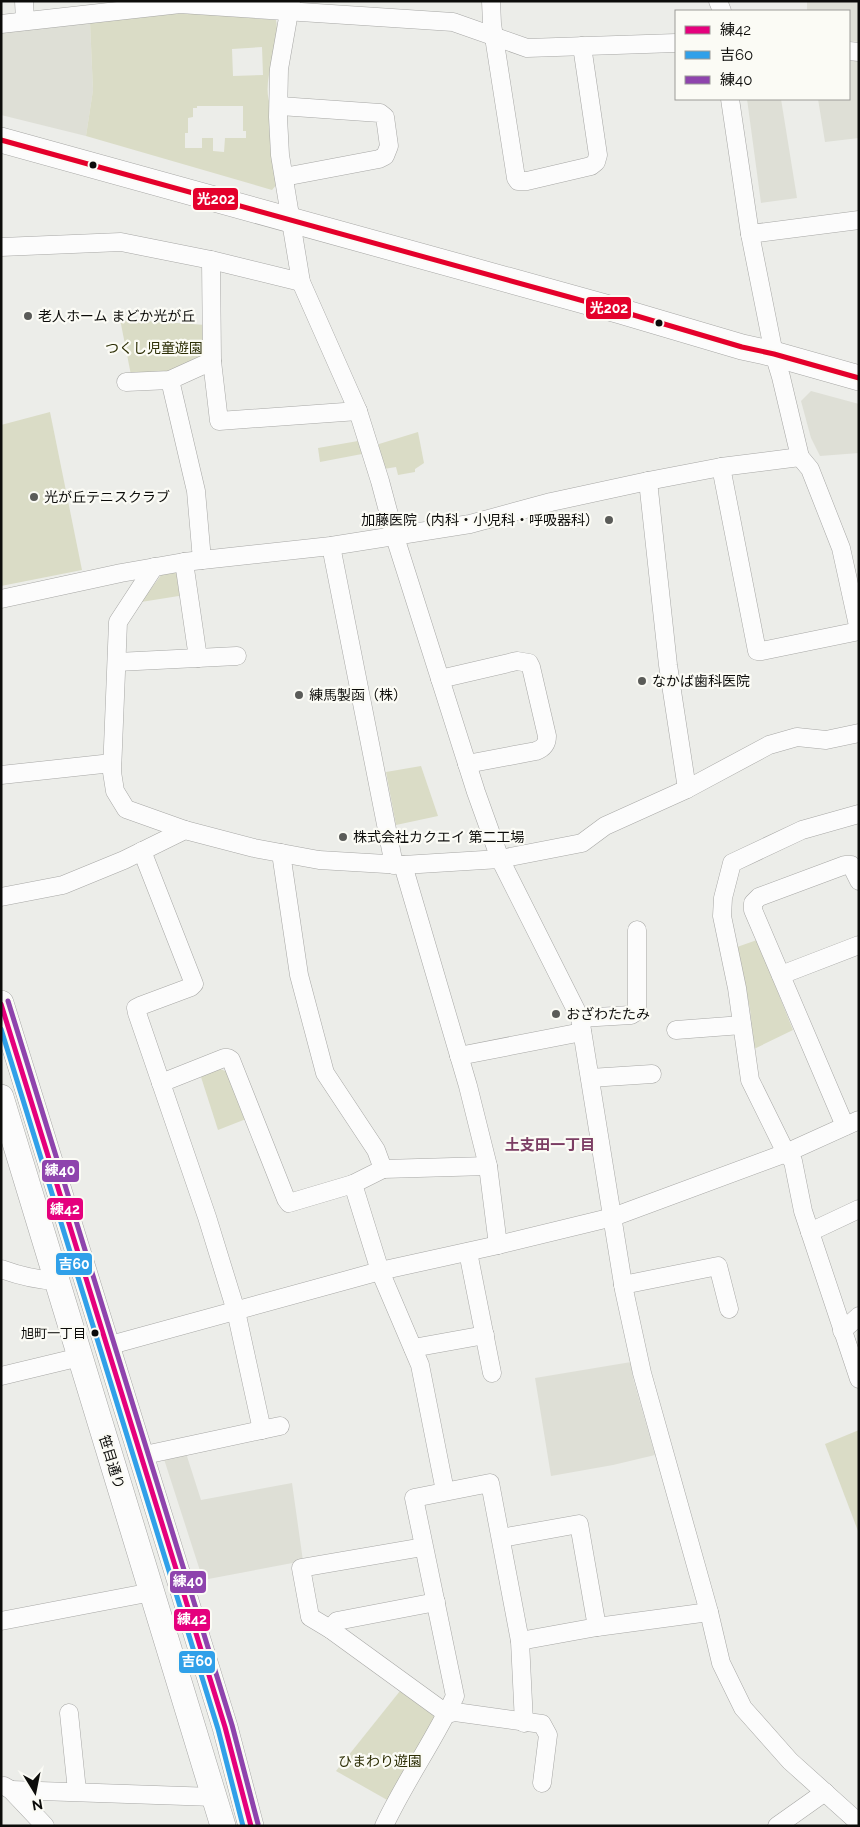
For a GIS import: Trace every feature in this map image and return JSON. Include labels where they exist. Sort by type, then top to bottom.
[{"type":"main road","points":[[1,140],[859,378]]},
{"type":"main road","name":"笹目通り","points":[[1,1003],[225,1727],[251,1826]]},
{"type":"main road","name":"笹目通り","points":[[1,1097],[223,1826]]},
{"type":"street","points":[[24,1],[25,21]]},
{"type":"street","points":[[491,1],[494,36],[516,178],[522,182],[591,166],[596,162],[598,155],[582,46]]},
{"type":"street","points":[[1,24],[25,21],[91,7],[229,4],[290,6],[453,22],[526,48],[675,42]]},
{"type":"street","points":[[290,6],[279,69],[280,155],[300,282],[358,411],[440,679],[500,859],[581,1025],[623,1285],[642,1373],[709,1612],[721,1663],[744,1708],[790,1761],[859,1823]]},
{"type":"street","points":[[721,467],[757,651],[859,631],[854,592],[840,548],[810,469],[800,458],[774,354],[750,234],[730,100]]},
{"type":"street","points":[[280,106],[380,113],[385,117],[389,146],[385,156],[379,159],[284,177]]},
{"type":"street","points":[[750,234],[859,220]]},
{"type":"street","points":[[1,247],[121,242],[211,260],[300,282]]},
{"type":"street","points":[[211,260],[212,361],[219,421],[358,411]]},
{"type":"street","points":[[126,382],[170,380],[212,361]]},
{"type":"street","points":[[170,380],[196,491],[202,560]]},
{"type":"street","points":[[1,599],[184,562],[331,546],[470,524],[551,502],[648,481],[721,467],[800,458]]},
{"type":"street","points":[[648,481],[668,665],[687,789]]},
{"type":"street","points":[[331,546],[398,865],[460,1056],[488,1166],[498,1246]]},
{"type":"street","points":[[184,562],[198,658]]},
{"type":"street","points":[[154,567],[118,622],[112,763],[115,791],[126,809],[185,830],[281,853],[320,860],[398,865],[500,859],[582,843],[605,826],[687,789],[770,745],[798,737],[826,740],[859,733]]},
{"type":"street","points":[[117,662],[237,656]]},
{"type":"street","points":[[440,679],[517,661],[529,662],[532,667],[547,736],[546,744],[543,748],[536,751],[467,764]]},
{"type":"street","points":[[1,775],[112,763]]},
{"type":"street","points":[[859,814],[802,830],[732,864],[721,908],[750,1080],[786,1153],[793,1161],[803,1211],[859,1379]]},
{"type":"street","points":[[1,897],[63,885],[185,830]]},
{"type":"street","points":[[140,1456],[271,1428],[207,1216],[136,1013],[136,1008],[194,984],[142,851]]},
{"type":"street","points":[[281,853],[299,975],[325,1073],[376,1150],[383,1169]]},
{"type":"street","points":[[108,1346],[380,1271],[498,1246],[613,1217],[786,1153],[852,1123],[780,975],[753,910],[754,903],[759,897],[845,865],[851,865],[859,880]]},
{"type":"street","points":[[460,1056],[581,1025],[631,1015],[637,1011],[637,930]]},
{"type":"street","points":[[780,975],[859,945]]},
{"type":"street","points":[[676,1030],[742,1025]]},
{"type":"street","points":[[161,1083],[228,1058],[289,1203],[353,1184],[383,1169],[488,1166]]},
{"type":"street","points":[[590,1078],[652,1074]]},
{"type":"street","points":[[353,1184],[380,1271],[420,1365],[445,1491]]},
{"type":"street","points":[[810,1232],[859,1209]]},
{"type":"street","points":[[468,1252],[492,1373]]},
{"type":"street","points":[[623,1285],[718,1266],[729,1309]]},
{"type":"street","points":[[1,1268],[24,1277],[57,1281]]},
{"type":"street","points":[[842,1331],[859,1316]]},
{"type":"street","points":[[413,1348],[485,1335]]},
{"type":"street","points":[[1,1376],[80,1357]]},
{"type":"street","points":[[384,1826],[394,1803],[447,1714],[455,1696],[414,1498],[490,1484],[520,1641],[524,1722]]},
{"type":"street","points":[[501,1538],[579,1524],[597,1627]]},
{"type":"street","points":[[423,1548],[301,1568],[310,1618],[330,1629],[447,1714],[456,1712],[542,1724],[548,1736],[542,1783]]},
{"type":"street","points":[[1,1621],[152,1592]]},
{"type":"street","points":[[330,1629],[337,1621],[436,1602]]},
{"type":"street","points":[[520,1641],[597,1627],[709,1612]]},
{"type":"street","points":[[69,1713],[77,1791]]},
{"type":"street","points":[[6,1787],[214,1797]]},
{"type":"street","points":[[6,1787],[45,1826]]},
{"type":"street","points":[[777,1826],[825,1792]]},
{"type":"street","points":[[25,1806],[28,1826]]},
{"type":"shaded area","points":[[807,1],[859,1],[859,42],[850,41],[850,10],[807,10]]},
{"type":"shaded area","points":[[90,22],[93,90],[86,136],[1,115],[1,31]]},
{"type":"shaded area","points":[[850,60],[859,61],[859,138],[825,142],[818,100],[850,100]]},
{"type":"shaded area","points":[[747,100],[781,100],[797,198],[761,203]]},
{"type":"shaded area","points":[[811,391],[859,404],[859,453],[820,456],[811,438],[801,401]]},
{"type":"shaded area","points":[[631,1362],[633,1378],[655,1455],[551,1476],[535,1378]]},
{"type":"shaded area","points":[[185,1450],[201,1500],[292,1483],[303,1561],[203,1580],[163,1456]]},
{"type":"green space","points":[[181,12],[276,20],[276,42],[268,88],[268,99],[272,109],[278,183],[272,190],[86,136],[93,90],[90,22]],"holes":[[[262,47],[263,75],[233,76],[232,49]],[[197,106],[243,106],[243,131],[246,131],[246,138],[225,138],[224,152],[213,151],[213,138],[202,138],[202,148],[185,148],[188,118],[193,117],[193,108],[197,108]]]},
{"type":"green space","name":"つくし児童遊園","points":[[120,319],[206,325],[206,359],[169,376],[131,375]]},
{"type":"green space","name":"光が丘テニスクラブ","points":[[50,412],[82,570],[1,586],[1,425]]},
{"type":"green space","points":[[418,432],[424,463],[415,469],[415,472],[398,475],[396,467],[384,469],[379,444]]},
{"type":"green space","points":[[358,441],[362,454],[320,462],[318,448]]},
{"type":"green space","points":[[178,572],[185,595],[141,602],[162,574]]},
{"type":"green space","points":[[421,766],[438,816],[396,825],[386,772]]},
{"type":"green space","points":[[757,940],[793,1030],[754,1049],[750,1009],[737,947]]},
{"type":"green space","points":[[220,1069],[228,1072],[246,1119],[218,1130],[201,1077],[207,1071]]},
{"type":"green space","points":[[859,1430],[859,1531],[858,1531],[825,1444]]},
{"type":"green space","name":"ひまわり遊園","points":[[400,1691],[434,1713],[436,1720],[389,1801],[336,1771]]},
{"type":"transit line","name":"光202","points":[[1,140],[859,378]]},
{"type":"transit line","name":"練40","points":[[8,1001],[232,1725],[258,1824]]},
{"type":"transit line","name":"練42","points":[[1,1004],[225,1727],[251,1826]]},
{"type":"transit line","name":"吉60","points":[[1,1029],[218,1729],[243,1826]]},
{"type":"place","name":"老人ホーム まどか光が丘","points":[[28,316]]},
{"type":"place","name":"光が丘テニスクラブ","points":[[34,497]]},
{"type":"place","name":"加藤医院（内科・小児科・呼吸器科）","points":[[609,520]]},
{"type":"place","name":"なかば歯科医院","points":[[642,681]]},
{"type":"place","name":"練馬製函（株）","points":[[299,695]]},
{"type":"place","name":"株式会社カクエイ 第二工場","points":[[343,837]]},
{"type":"place","name":"おざわたたみ","points":[[556,1014]]},
{"type":"place","name":"旭町一丁目","points":[[95,1333]]},
{"type":"district","name":"土支田一丁目","points":[[550,1145]]}]
